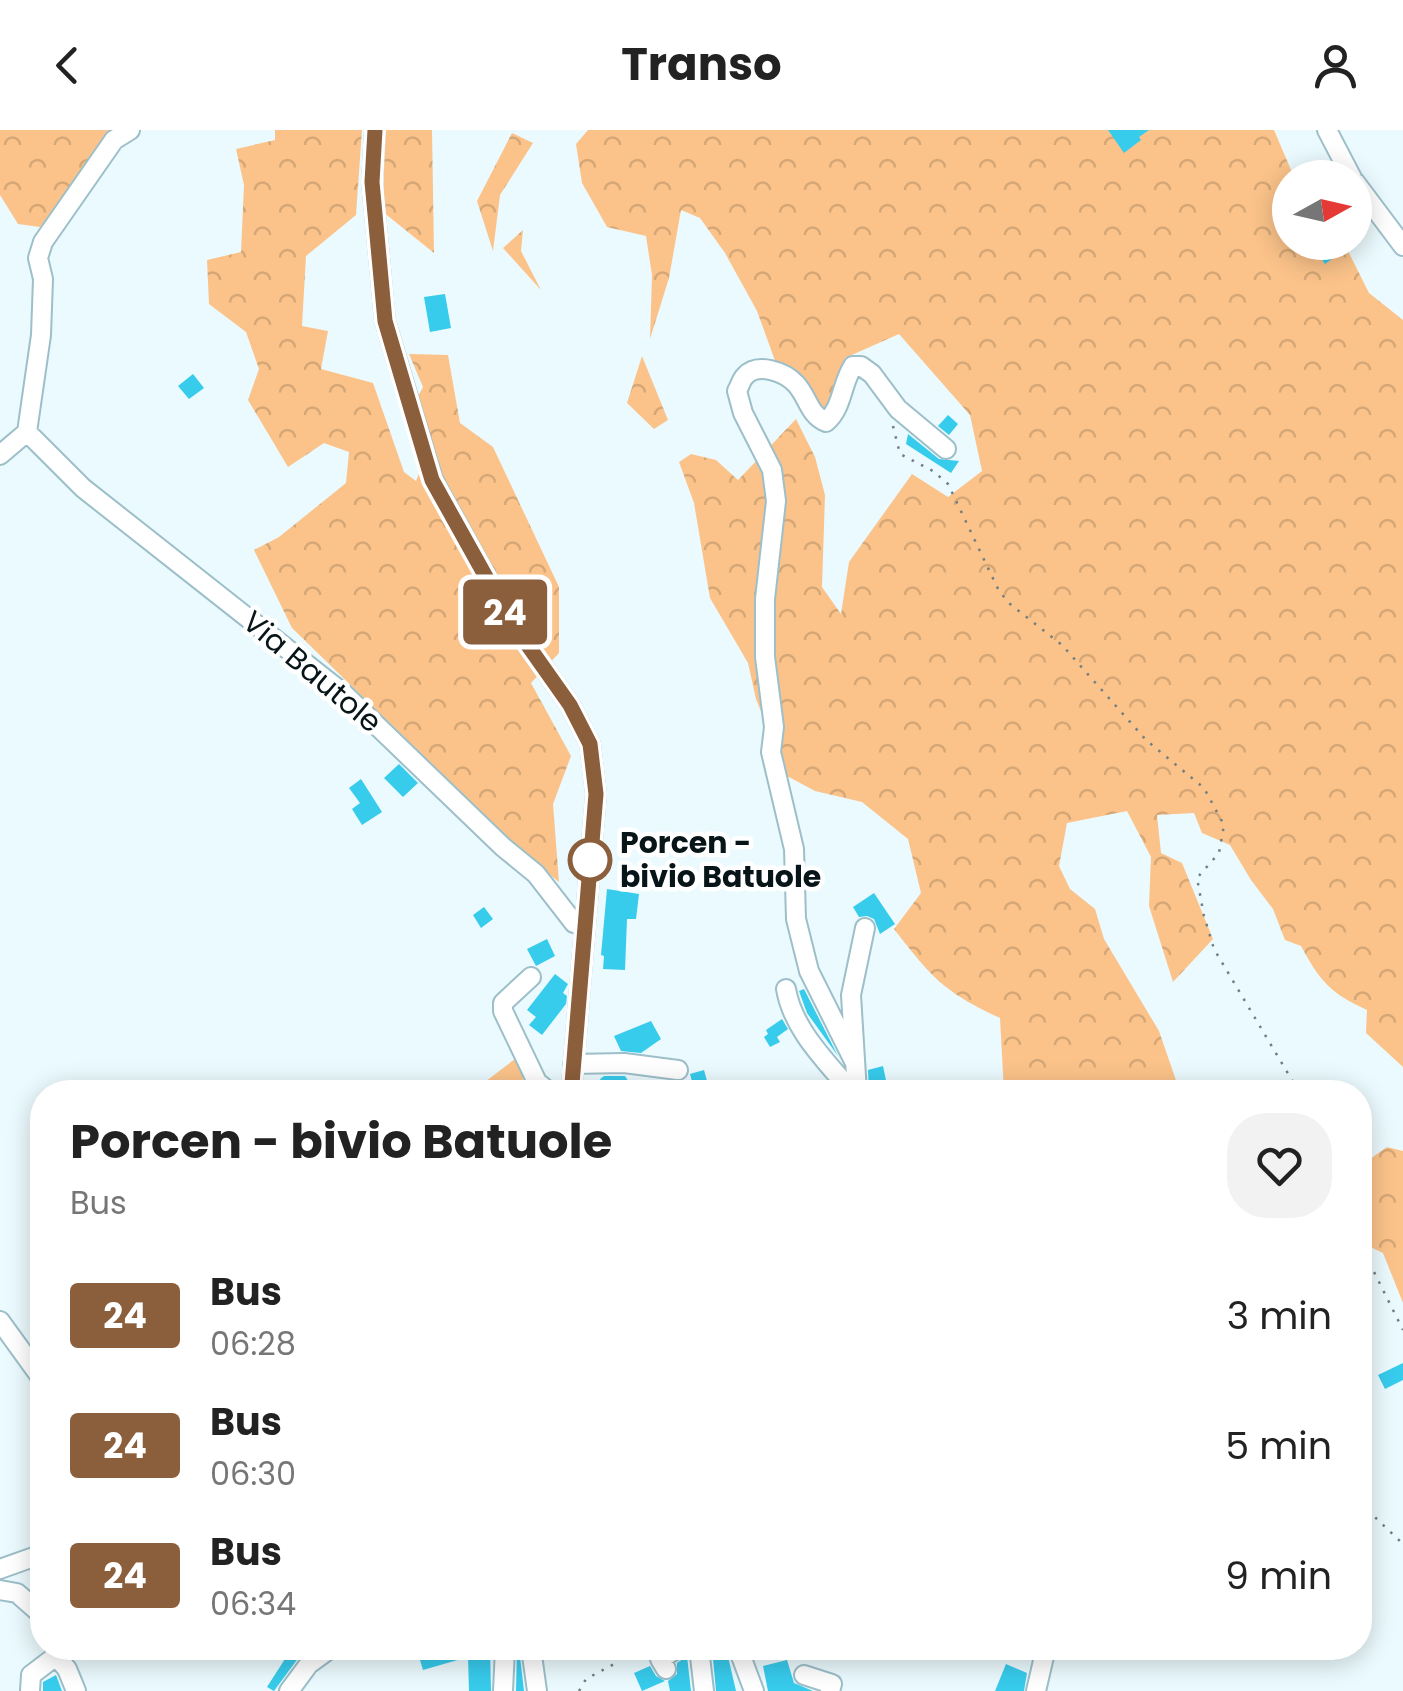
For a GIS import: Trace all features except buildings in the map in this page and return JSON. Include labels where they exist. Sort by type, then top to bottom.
[{"type":"street","points":[[0,455],[27,432],[41,334],[43,279],[38,258],[43,242],[114,140],[130,130]]},
{"type":"street","points":[[376,130],[372,182],[385,321],[432,480],[510,620],[570,705],[590,744],[596,794],[572,1080]]},
{"type":"street","points":[[1327,130],[1343,160]]},
{"type":"street","points":[[1372,204],[1403,246]]},
{"type":"street","points":[[855,1063],[809,971],[796,918],[794,849],[771,752],[774,727],[765,657],[765,599],[776,501],[772,470],[743,413],[738,391],[745,376],[758,369],[772,370],[795,382],[814,415],[826,422],[836,413],[847,376],[854,366],[861,366],[872,374],[898,409],[946,449]]},
{"type":"street","name":"Via Bautole","points":[[27,432],[83,488],[342,693],[536,874],[574,923],[583,924]]},
{"type":"street","points":[[855,1080],[851,995],[865,928]]},
{"type":"street","points":[[530,977],[502,1002],[535,1080]]},
{"type":"street","points":[[786,989],[789,1003],[812,1044],[844,1080]]},
{"type":"street","points":[[573,1064],[678,1070]]},
{"type":"street","points":[[0,1321],[30,1362]]},
{"type":"street","points":[[0,1569],[30,1558]]},
{"type":"street","points":[[0,1590],[17,1593],[30,1604]]},
{"type":"street","points":[[30,1691],[32,1676],[48,1660]]},
{"type":"street","points":[[61,1660],[76,1691]]},
{"type":"street","points":[[289,1691],[314,1660]]},
{"type":"street","points":[[503,1691],[505,1660]]},
{"type":"street","points":[[533,1660],[537,1691]]},
{"type":"street","points":[[661,1660],[666,1669]]},
{"type":"street","points":[[700,1660],[704,1691]]},
{"type":"street","points":[[1036,1691],[1043,1660]]},
{"type":"street","points":[[804,1674],[832,1684],[830,1691]]},
{"type":"path","points":[[893,425],[900,454],[933,471],[948,484],[998,590],[1062,645],[1146,740],[1204,788],[1224,825],[1220,852],[1198,878],[1204,916],[1214,948],[1292,1080]]},
{"type":"path","points":[[1372,1268],[1403,1330]]},
{"type":"path","points":[[1372,1514],[1403,1544]]},
{"type":"path","points":[[579,1691],[586,1679],[616,1664]]},
{"type":"green space","points":[[0,130],[122,130],[40,227],[18,224],[0,195]]},
{"type":"green space","points":[[275,130],[362,130],[356,215],[306,256],[302,326],[328,331],[321,369],[373,383],[404,472],[416,481],[430,447],[418,396],[423,387],[409,354],[448,355],[460,423],[493,447],[559,587],[559,653],[531,683],[571,756],[553,804],[559,882],[522,852],[292,628],[254,550],[279,537],[346,483],[349,452],[324,443],[288,467],[248,400],[259,369],[246,332],[209,304],[207,260],[241,252],[244,185],[236,149],[275,140]]},
{"type":"green space","points":[[385,130],[432,130],[434,253],[383,212]]},
{"type":"green space","points":[[588,130],[1274,130],[1287,160],[1272,160],[1272,260],[1352,260],[1369,293],[1403,320],[1403,1067],[1366,1033],[1367,1010],[1335,992],[1320,977],[1301,946],[1285,940],[1273,909],[1230,845],[1202,833],[1194,813],[1157,815],[1161,853],[1182,863],[1213,939],[1173,982],[1149,906],[1151,857],[1127,811],[1067,823],[1059,866],[1070,889],[1095,909],[1104,939],[1159,1031],[1176,1080],[1003,1080],[1000,1018],[940,982],[894,929],[921,893],[908,839],[862,802],[815,791],[787,776],[756,699],[748,663],[710,598],[694,503],[679,462],[691,454],[716,460],[738,480],[796,419],[815,457],[825,495],[822,587],[841,614],[849,562],[912,474],[948,497],[982,471],[970,415],[899,334],[845,358],[838,402],[812,425],[782,380],[757,311],[725,253],[700,218],[681,210],[669,278],[650,339],[652,275],[646,236],[607,227],[582,183],[576,144]]},
{"type":"green space","points":[[512,133],[533,143],[500,195],[493,251],[477,201]]},
{"type":"green space","points":[[523,230],[521,251],[541,290],[503,248]]},
{"type":"green space","points":[[642,356],[668,420],[654,429],[627,403]]},
{"type":"green space","points":[[516,1058],[529,1074],[522,1080],[488,1080]]},
{"type":"green space","points":[[1387,1147],[1403,1151],[1403,1303],[1383,1253],[1372,1248],[1372,1158]]},
{"type":"bus line","name":"24","points":[[375,130],[372,182],[385,321],[432,480],[510,620],[570,705],[590,744],[596,794],[572,1080]]},
{"type":"place","name":"Porcen - bivio Batuole","points":[[590,860]]}]
